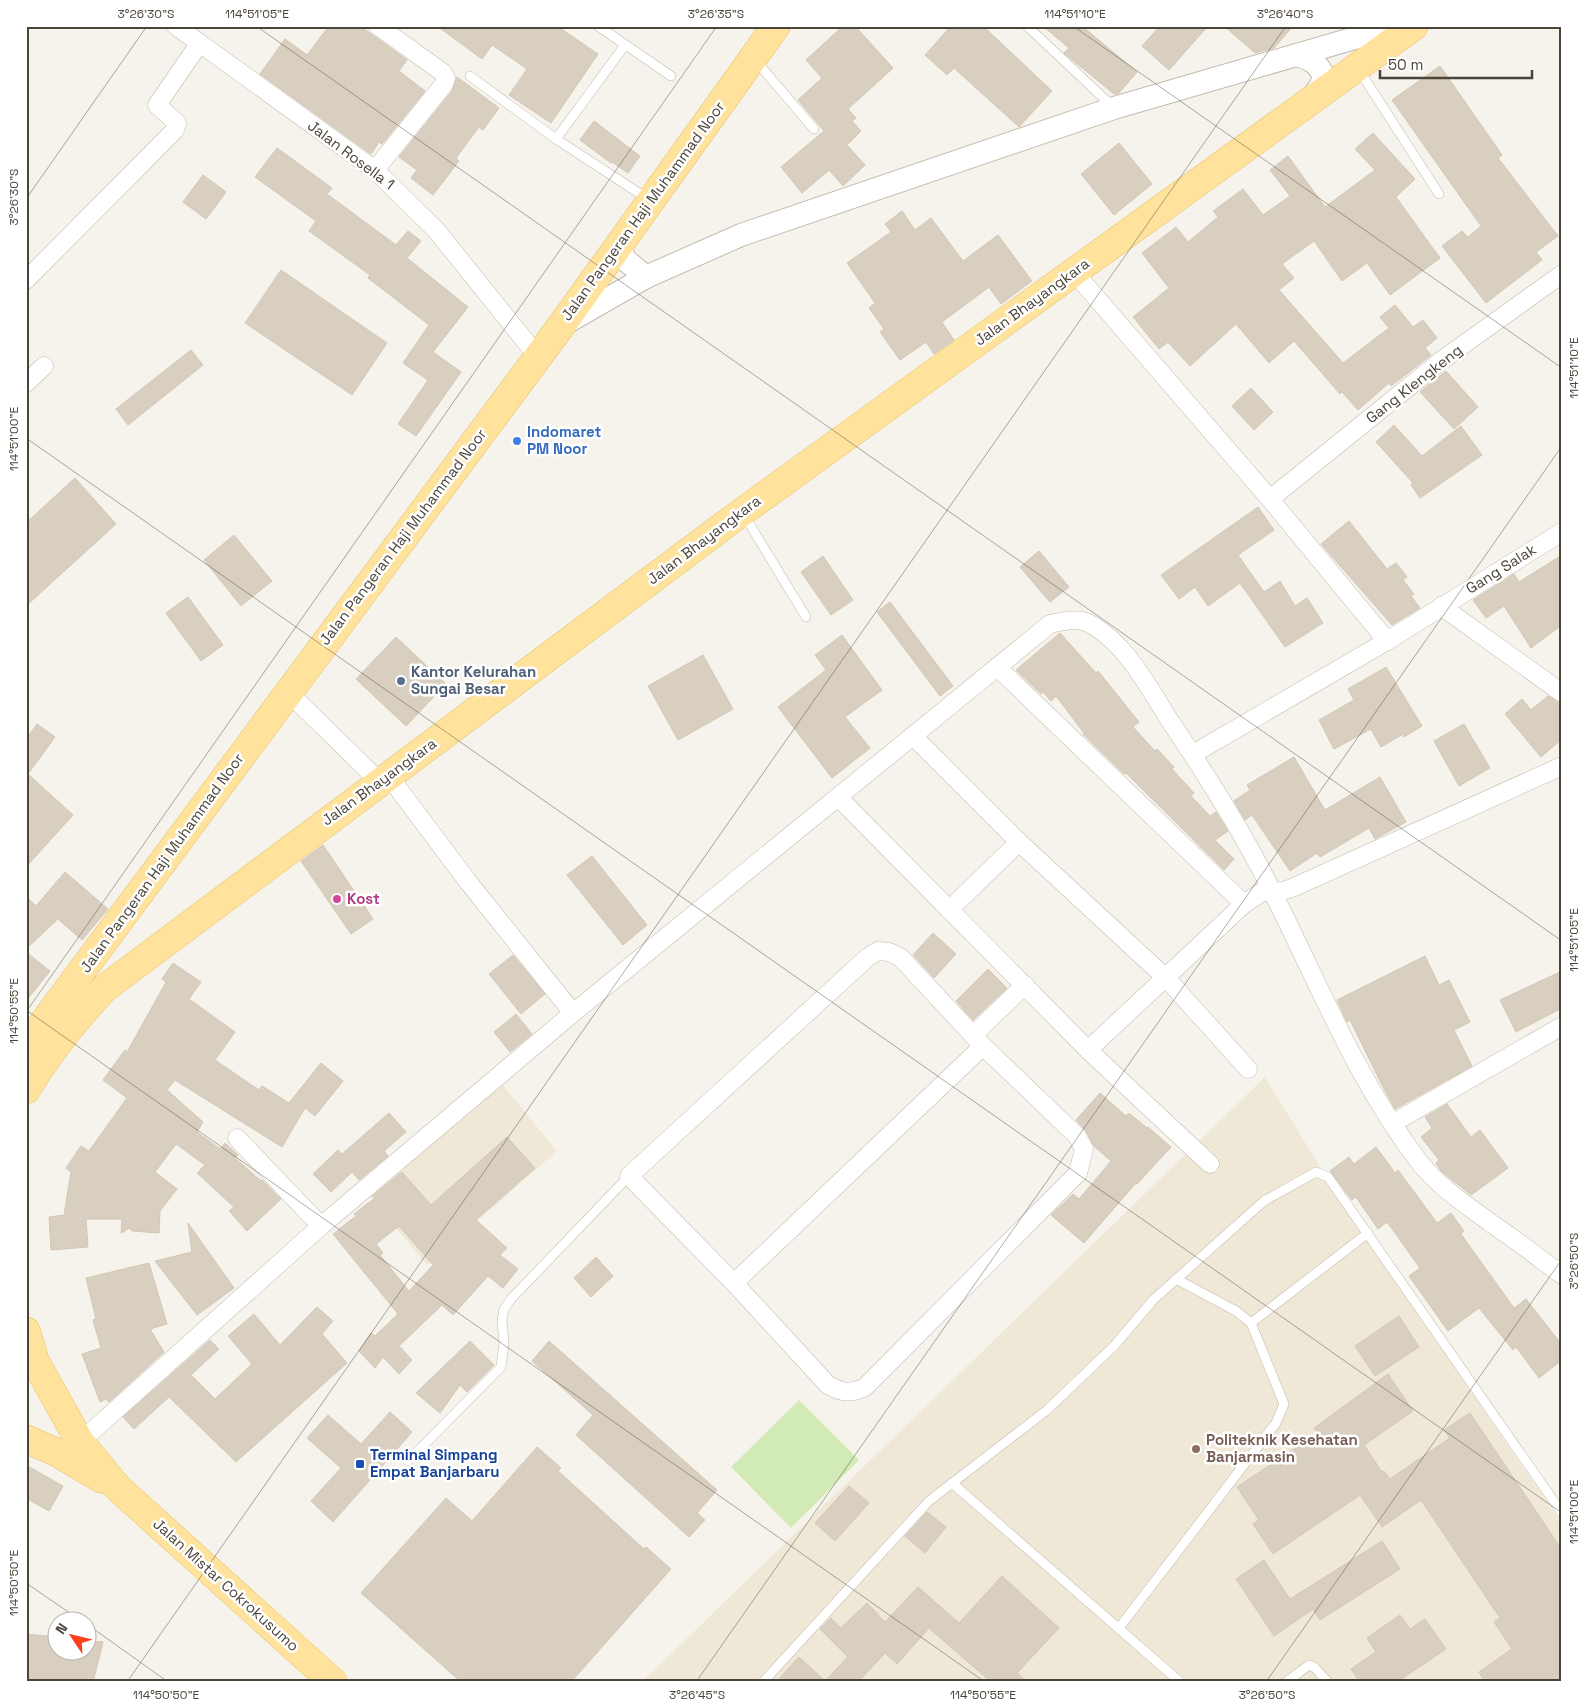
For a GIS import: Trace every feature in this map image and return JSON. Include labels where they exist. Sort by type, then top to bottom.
[{"type":"main road","name":"Jalan Pangeran Haji Muhammad Noor","points":[[26,1046],[561,326],[776,26]]},
{"type":"main road","name":"Jalan Bhayangkara","points":[[26,1090],[50,1052],[73,1021],[105,988],[135,965],[742,512],[1414,26]]},
{"type":"main road","points":[[106,940],[135,965]]},
{"type":"main road","name":"Jalan Mistar Cokrokusumo","points":[[26,1331],[35,1361],[80,1442],[118,1488],[333,1682]]},
{"type":"main road","name":"Jalan Mistar Cokrokusumo","points":[[26,1439],[56,1452],[118,1488]]},
{"type":"street","name":"Jalan Rosella 1","points":[[176,26],[375,170],[436,230],[538,356]]},
{"type":"street","points":[[375,170],[444,84],[446,78],[442,72],[378,26]]},
{"type":"street","points":[[561,326],[646,277],[741,235],[1114,108],[1396,26]]},
{"type":"street","points":[[26,280],[175,130],[177,123],[156,105],[199,44]]},
{"type":"street","points":[[1296,55],[1307,58],[1319,66],[1324,77],[1320,87],[1306,104]]},
{"type":"street","points":[[621,240],[623,258],[646,277]]},
{"type":"street","points":[[1074,272],[1270,499],[1387,641]]},
{"type":"street","name":"Gang Klengkeng","points":[[1270,499],[1442,360],[1562,274]]},
{"type":"street","points":[[26,383],[44,366]]},
{"type":"street","name":"Gang Salak","points":[[1193,754],[1387,641],[1562,532]]},
{"type":"street","points":[[1441,606],[1562,693]]},
{"type":"street","points":[[80,1442],[321,1226],[573,1013],[1050,624],[1066,620],[1086,622],[1111,639],[1142,678],[1193,754],[1258,862],[1346,1047],[1393,1123],[1434,1179],[1562,1275]]},
{"type":"street","points":[[997,667],[1244,904]]},
{"type":"street","points":[[288,692],[384,778],[573,1013]]},
{"type":"street","points":[[913,736],[1019,842],[1167,979],[1248,1069]]},
{"type":"street","points":[[1088,1050],[1167,979],[1244,904],[1262,892],[1292,888],[1562,766]]},
{"type":"street","points":[[838,796],[1088,1050],[1210,1164]]},
{"type":"street","points":[[949,910],[1019,842]]},
{"type":"street","points":[[878,951],[900,956],[978,1041],[1077,1136],[1084,1149],[1078,1173],[865,1386],[855,1392],[846,1393],[828,1385],[734,1283],[629,1176],[868,957],[878,951]]},
{"type":"street","points":[[734,1283],[978,1041],[1025,985]]},
{"type":"street","points":[[1393,1123],[1562,1026]]},
{"type":"street","points":[[237,1138],[321,1226]]},
{"type":"lane","points":[[598,26],[671,76]]},
{"type":"lane","points":[[1027,26],[1114,108]]},
{"type":"lane","points":[[556,139],[625,45]]},
{"type":"lane","points":[[753,57],[814,129]]},
{"type":"lane","points":[[1357,67],[1439,194]]},
{"type":"lane","points":[[470,76],[556,139],[651,200]]},
{"type":"lane","points":[[742,512],[806,617]]},
{"type":"lane","points":[[763,1682],[908,1521],[952,1483],[1066,1392],[1114,1346],[1137,1317],[1176,1279],[1264,1201],[1316,1172],[1328,1177],[1562,1513]]},
{"type":"lane","points":[[408,1461],[501,1366],[504,1344],[502,1320],[504,1309],[511,1299],[629,1176]]},
{"type":"lane","points":[[1251,1323],[1368,1233]]},
{"type":"lane","points":[[1119,1628],[1282,1414],[1284,1404],[1282,1394],[1251,1323],[1236,1311],[1176,1279]]},
{"type":"lane","points":[[952,1483],[1180,1682]]},
{"type":"lane","points":[[1286,1682],[1309,1665],[1314,1667],[1328,1682]]},
{"type":"shaded area","name":"Politeknik Kesehatan Banjarmasin","points":[[1265,1077],[1345,1208],[1562,1524],[1562,1682],[642,1682]]},
{"type":"shaded area","points":[[501,1083],[557,1151],[427,1265],[366,1192]]},
{"type":"green space","points":[[799,1400],[859,1460],[791,1528],[731,1467]]},
{"type":"building","points":[[329,26],[360,26],[407,60],[399,71],[425,91],[382,144],[379,142],[371,154],[260,74],[285,39],[307,55]]},
{"type":"building","points":[[437,26],[557,26],[598,54],[551,123],[509,95],[527,69],[492,45],[482,59]]},
{"type":"building","points":[[843,26],[855,26],[893,68],[848,109],[856,118],[852,121],[861,131],[847,145],[865,165],[843,186],[829,170],[802,193],[781,167],[824,131],[798,100],[822,78],[806,60]]},
{"type":"building","points":[[951,26],[983,26],[1052,91],[1019,127],[954,68],[947,75],[925,55]]},
{"type":"building","points":[[1043,26],[1082,26],[1137,72],[1119,93],[1114,94],[1064,53],[1069,48]]},
{"type":"building","points":[[1160,26],[1208,26],[1169,70],[1142,46]]},
{"type":"building","points":[[1224,26],[1293,26],[1274,48],[1255,53]]},
{"type":"building","points":[[1440,66],[1502,155],[1498,158],[1558,236],[1536,252],[1542,260],[1486,303],[1442,246],[1462,231],[1468,237],[1481,226],[1392,100]]},
{"type":"building","points":[[457,77],[499,108],[483,130],[479,127],[456,158],[459,161],[433,195],[411,178],[417,170],[399,157],[452,91]]},
{"type":"building","points":[[594,121],[640,156],[628,173],[580,140]]},
{"type":"building","points":[[1373,133],[1415,179],[1396,197],[1440,258],[1390,295],[1367,263],[1342,281],[1314,241],[1282,264],[1294,278],[1279,290],[1343,363],[1389,328],[1380,317],[1395,305],[1413,327],[1423,320],[1437,338],[1425,348],[1431,355],[1391,386],[1389,383],[1358,410],[1342,392],[1340,394],[1294,341],[1269,363],[1236,324],[1190,366],[1168,342],[1159,349],[1133,317],[1169,288],[1142,253],[1176,227],[1188,242],[1218,217],[1213,211],[1243,189],[1263,215],[1290,196],[1270,170],[1288,156],[1325,207],[1375,170],[1355,149]]},
{"type":"building","points":[[1119,143],[1152,184],[1114,215],[1081,174]]},
{"type":"building","points":[[277,148],[332,188],[327,194],[396,245],[408,231],[421,241],[407,258],[468,307],[433,352],[461,372],[416,436],[398,424],[428,380],[403,363],[429,325],[368,278],[370,275],[309,231],[316,221],[255,177]]},
{"type":"building","points":[[203,175],[226,192],[206,219],[183,202]]},
{"type":"building","points":[[902,211],[915,230],[931,218],[963,261],[998,235],[1032,281],[1001,304],[989,287],[942,322],[954,340],[934,354],[926,342],[900,360],[880,332],[884,329],[869,308],[875,303],[847,263],[891,232],[885,224]]},
{"type":"building","points":[[281,270],[387,343],[352,395],[245,323]]},
{"type":"building","points":[[191,350],[203,365],[128,425],[116,409]]},
{"type":"building","points":[[1446,371],[1478,407],[1454,429],[1420,392]]},
{"type":"building","points":[[1251,388],[1273,412],[1254,430],[1232,406]]},
{"type":"building","points":[[1394,425],[1422,456],[1461,426],[1482,455],[1420,498],[1411,485],[1413,483],[1376,442]]},
{"type":"building","points":[[75,478],[116,524],[26,606],[26,523]]},
{"type":"building","points":[[1258,507],[1274,530],[1238,555],[1264,592],[1280,581],[1295,606],[1307,598],[1323,623],[1285,647],[1240,583],[1208,606],[1195,587],[1179,599],[1161,575]]},
{"type":"building","points":[[1349,521],[1387,569],[1396,563],[1407,577],[1403,580],[1414,594],[1411,596],[1420,608],[1392,625],[1321,544]]},
{"type":"building","points":[[234,535],[272,581],[241,606],[204,560]]},
{"type":"building","points":[[1039,551],[1069,587],[1050,602],[1020,567]]},
{"type":"building","points":[[1562,555],[1562,625],[1531,648],[1504,606],[1486,618],[1473,600],[1514,574],[1519,582]]},
{"type":"building","points":[[823,556],[853,600],[831,615],[801,572]]},
{"type":"building","points":[[188,597],[223,645],[201,661],[166,613]]},
{"type":"building","points":[[890,602],[953,686],[940,696],[877,612]]},
{"type":"building","points":[[1060,633],[1096,673],[1098,671],[1139,722],[1133,727],[1155,751],[1157,749],[1174,767],[1172,769],[1194,793],[1191,796],[1210,816],[1216,812],[1228,831],[1215,840],[1234,859],[1224,870],[1126,773],[1124,774],[1083,734],[1056,696],[1051,701],[1016,670]]},
{"type":"building","points":[[842,635],[882,690],[845,717],[870,748],[832,778],[778,707],[826,670],[815,655]]},
{"type":"building","name":"Kantor Kelurahan Sungai Besar","points":[[396,637],[446,684],[406,726],[356,679]]},
{"type":"building","points":[[703,655],[733,709],[678,740],[648,686]]},
{"type":"building","points":[[1386,667],[1422,726],[1404,737],[1403,734],[1381,747],[1371,729],[1334,749],[1319,720],[1354,700],[1348,689]]},
{"type":"building","points":[[1548,696],[1562,704],[1562,739],[1541,757],[1505,714],[1522,699],[1531,710]]},
{"type":"building","points":[[37,724],[55,737],[28,774],[73,815],[26,867],[26,739]]},
{"type":"building","points":[[1464,724],[1490,768],[1459,786],[1434,741]]},
{"type":"building","points":[[1294,757],[1325,810],[1380,777],[1406,822],[1375,839],[1369,828],[1320,857],[1317,853],[1290,871],[1252,815],[1245,820],[1234,801],[1250,790],[1247,785]]},
{"type":"building","points":[[323,845],[373,919],[351,934],[301,861]]},
{"type":"building","points":[[592,856],[647,925],[623,945],[567,875]]},
{"type":"building","points":[[65,872],[108,909],[82,940],[58,919],[26,949],[26,896],[36,906]]},
{"type":"building","points":[[933,933],[956,954],[934,978],[913,955]]},
{"type":"building","points":[[26,952],[50,971],[26,1001]]},
{"type":"building","points":[[513,955],[545,994],[521,1014],[489,974]]},
{"type":"building","points":[[1425,956],[1439,985],[1449,980],[1470,1022],[1454,1030],[1472,1066],[1395,1109],[1350,1020],[1347,1022],[1337,1000]]},
{"type":"building","points":[[173,963],[201,982],[189,999],[235,1032],[215,1060],[259,1090],[262,1086],[289,1103],[321,1063],[343,1081],[315,1116],[305,1108],[282,1147],[175,1080],[167,1090],[203,1122],[197,1132],[220,1149],[225,1143],[238,1155],[235,1158],[262,1180],[281,1199],[247,1231],[229,1211],[234,1207],[197,1173],[205,1165],[176,1144],[155,1172],[177,1189],[160,1211],[159,1233],[132,1231],[130,1228],[121,1233],[122,1219],[86,1219],[88,1247],[51,1250],[49,1217],[64,1215],[71,1172],[66,1168],[81,1146],[89,1151],[127,1098],[103,1080],[125,1050],[127,1052],[166,982],[162,979]]},
{"type":"building","points":[[988,969],[1007,988],[973,1020],[956,1001]]},
{"type":"building","points":[[1562,971],[1562,1008],[1516,1032],[1500,1000]]},
{"type":"building","points":[[516,1014],[532,1034],[510,1052],[494,1032]]},
{"type":"building","points":[[1100,1093],[1126,1116],[1129,1113],[1171,1147],[1136,1183],[1084,1243],[1051,1215],[1073,1194],[1079,1199],[1111,1161],[1094,1146],[1086,1131],[1076,1120]]},
{"type":"building","points":[[1447,1104],[1471,1137],[1480,1130],[1508,1168],[1471,1195],[1441,1171],[1436,1163],[1439,1160],[1421,1137],[1432,1128],[1425,1117]]},
{"type":"building","points":[[389,1113],[406,1132],[384,1151],[388,1156],[359,1180],[352,1172],[331,1192],[313,1174],[338,1150],[342,1154]]},
{"type":"building","points":[[507,1137],[535,1168],[476,1220],[507,1248],[500,1255],[518,1269],[503,1288],[488,1276],[453,1315],[442,1305],[399,1346],[412,1360],[399,1374],[383,1357],[375,1368],[359,1351],[371,1333],[375,1336],[398,1314],[333,1234],[356,1216],[354,1214],[375,1198],[373,1196],[402,1172],[431,1205]],"holes":[[[399,1226],[433,1265],[409,1291],[380,1255],[383,1253],[376,1244]]]},
{"type":"building","points":[[1376,1147],[1395,1173],[1398,1170],[1437,1223],[1451,1213],[1464,1231],[1461,1234],[1514,1308],[1526,1299],[1562,1345],[1562,1360],[1539,1378],[1516,1347],[1513,1350],[1479,1308],[1448,1331],[1409,1276],[1420,1268],[1387,1222],[1378,1229],[1356,1197],[1352,1200],[1330,1171],[1349,1157],[1354,1164]]},
{"type":"building","points":[[188,1223],[234,1288],[197,1315],[155,1261],[192,1252]]},
{"type":"building","points":[[596,1257],[613,1276],[591,1297],[574,1278]]},
{"type":"building","points":[[149,1263],[167,1324],[150,1329],[164,1352],[109,1402],[106,1399],[100,1402],[82,1354],[101,1348],[93,1320],[96,1319],[86,1278]]},
{"type":"building","points":[[317,1307],[333,1321],[322,1334],[347,1363],[236,1462],[169,1397],[134,1429],[123,1417],[210,1340],[219,1349],[191,1375],[215,1399],[252,1364],[228,1336],[254,1314],[280,1345]]},
{"type":"building","points":[[1399,1316],[1419,1347],[1375,1376],[1355,1346]]},
{"type":"building","points":[[470,1341],[494,1365],[467,1392],[460,1385],[440,1413],[416,1393]]},
{"type":"building","points":[[549,1341],[717,1490],[697,1513],[705,1520],[689,1537],[576,1435],[593,1415],[532,1361]]},
{"type":"building","points":[[1388,1374],[1413,1411],[1364,1445],[1382,1472],[1384,1471],[1390,1479],[1450,1438],[1444,1430],[1470,1413],[1562,1550],[1562,1682],[1485,1682],[1479,1672],[1512,1649],[1494,1622],[1500,1618],[1421,1500],[1382,1527],[1360,1495],[1273,1554],[1253,1524],[1259,1520],[1237,1487],[1318,1433],[1314,1428]]},
{"type":"building","points":[[390,1412],[412,1432],[333,1522],[311,1501],[341,1468],[307,1438],[328,1415],[361,1444]]},
{"type":"building","points":[[537,1447],[561,1468],[558,1471],[644,1549],[646,1547],[671,1569],[571,1682],[461,1682],[361,1593],[446,1498],[472,1521]]},
{"type":"building","points":[[26,1465],[63,1486],[49,1511],[26,1498]]},
{"type":"building","points":[[849,1486],[869,1503],[835,1541],[815,1523]]},
{"type":"building","points":[[927,1512],[946,1527],[925,1553],[905,1536]]},
{"type":"building","points":[[1382,1541],[1400,1569],[1320,1620],[1313,1609],[1274,1636],[1236,1579],[1264,1560],[1290,1599]]},
{"type":"building","points":[[1002,1576],[1059,1628],[1017,1673],[1027,1682],[991,1682],[929,1628],[897,1664],[885,1653],[858,1682],[776,1682],[799,1657],[825,1681],[848,1657],[820,1629],[831,1618],[841,1628],[867,1603],[885,1622],[918,1587],[959,1623]]},
{"type":"building","points":[[1400,1615],[1410,1629],[1425,1619],[1446,1649],[1397,1682],[1360,1682],[1351,1669],[1376,1652],[1367,1638]]},
{"type":"building","points":[[26,1634],[48,1636],[48,1660],[98,1660],[98,1642],[103,1642],[93,1682],[26,1682]]},
{"type":"place","name":"Indomaret PM Noor","points":[[517,441]]},
{"type":"place","name":"Kantor Kelurahan Sungai Besar","points":[[401,681]]},
{"type":"place","name":"Kost","points":[[337,899]]},
{"type":"place","name":"Politeknik Kesehatan Banjarmasin","points":[[1196,1449]]},
{"type":"place","name":"Terminal Simpang Empat Banjarbaru","points":[[360,1464]]}]
